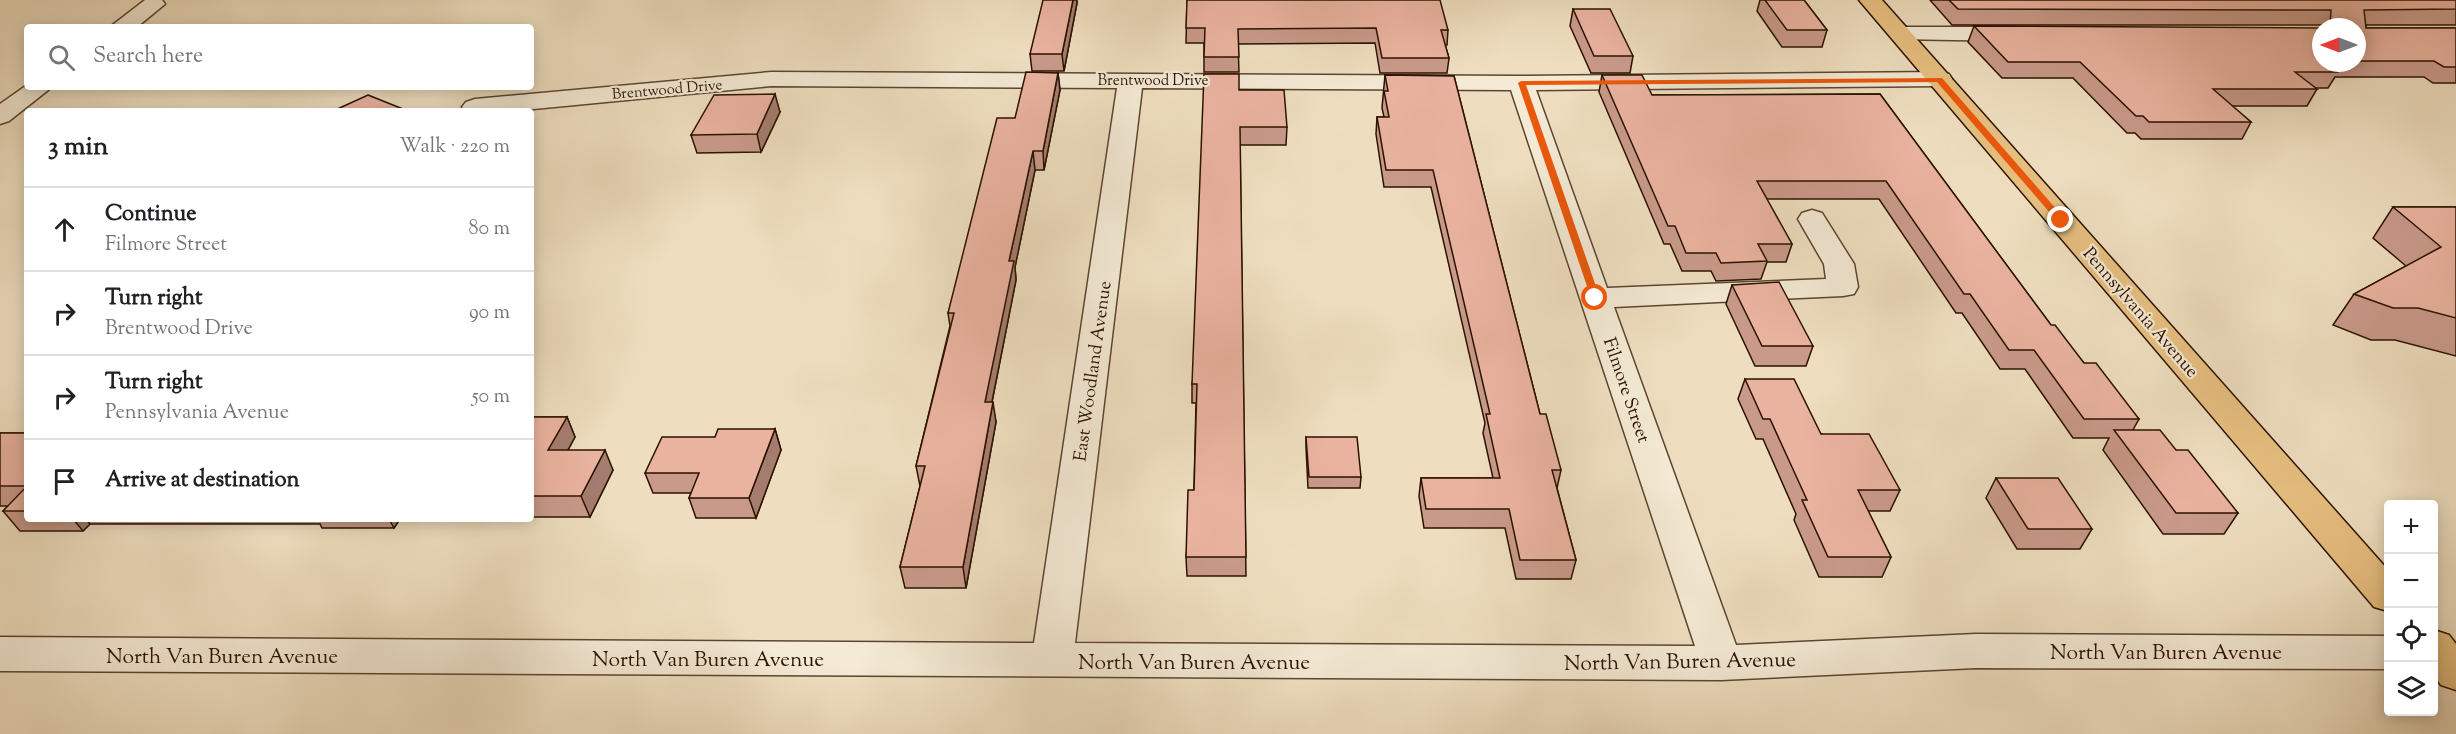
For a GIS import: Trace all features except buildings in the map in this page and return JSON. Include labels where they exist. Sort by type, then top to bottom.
[{"type":"main road","name":"Pennsylvania Avenue","points":[[1870,0],[2384,591]]},
{"type":"street","points":[[126,24],[154,3]]},
{"type":"street","points":[[1901,34],[2041,34]]},
{"type":"street","name":"Brentwood Drive","points":[[476,107],[771,79],[1521,83],[1940,79]]},
{"type":"street","name":"East Woodland Avenue","points":[[1052,661],[1131,80]]},
{"type":"street","name":"Filmore Street","points":[[1521,83],[1721,663]]},
{"type":"street","points":[[0,116],[36,90]]},
{"type":"street","points":[[1595,298],[1843,287],[1839,264],[1812,219]]},
{"type":"street","name":"North Van Buren Avenue","points":[[0,654],[1721,663],[1976,651],[2384,653]]},
{"type":"route","points":[[1595,298],[1521,83],[1940,79],[2061,220]]}]
